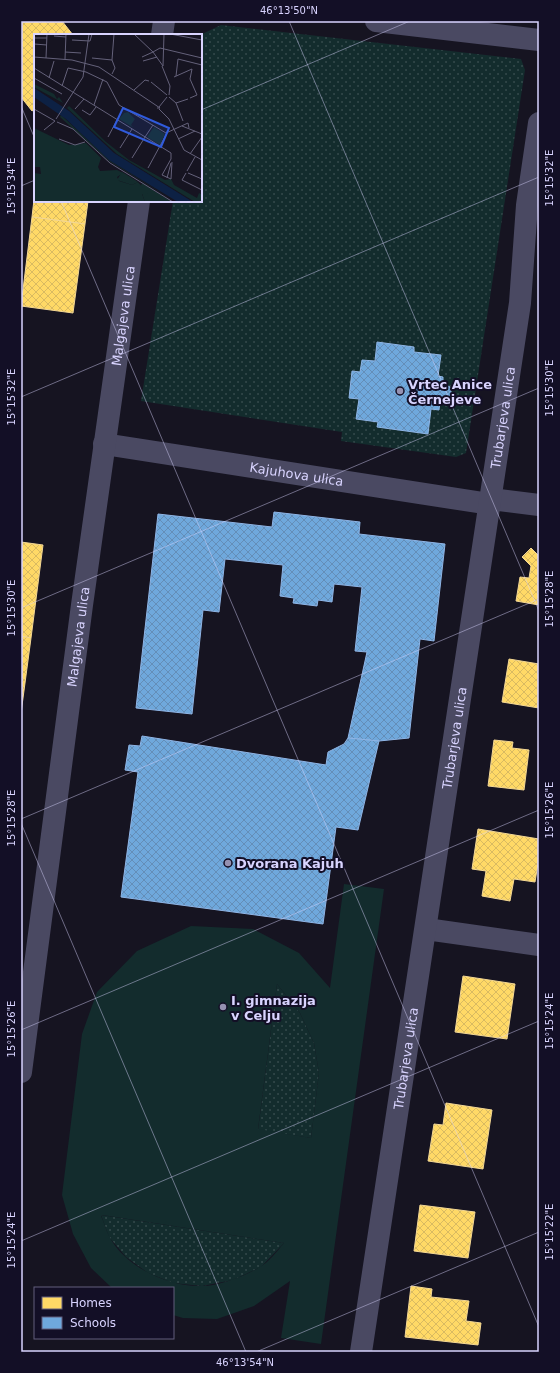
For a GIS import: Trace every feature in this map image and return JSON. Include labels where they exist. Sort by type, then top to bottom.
[{"type":"street","points":[[162,34],[164,21]]},
{"type":"street","points":[[376,21],[539,40]]},
{"type":"street","name":"Trubarjeva ulica","points":[[361,1352],[520,303],[527,205],[539,123]]},
{"type":"street","name":"Malgajeva ulica","points":[[21,1072],[70,692],[139,202]]},
{"type":"street","name":"Kajuhova ulica","points":[[104,444],[491,501],[539,505]]},
{"type":"street","points":[[426,929],[539,945]]},
{"type":"green space","points":[[221,25],[521,59],[525,70],[466,453],[456,457],[341,441],[342,432],[141,401],[173,202],[202,202],[202,34]]},
{"type":"green space","points":[[344,884],[384,889],[321,1344],[281,1338],[290,1281],[254,1306],[217,1319],[183,1318],[174,1315],[174,1287],[111,1287],[91,1268],[73,1234],[62,1195],[82,1034],[97,992],[137,951],[191,926],[253,929],[299,953],[330,988]],"holes":[[[277,984],[300,1013],[314,1043],[319,1073],[311,1138],[258,1129]],[[101,1216],[284,1243],[273,1256],[260,1267],[232,1280],[209,1286],[175,1283],[149,1273],[136,1266],[126,1257],[116,1247],[109,1236]]]},
{"type":"green space","points":[[277,984],[300,1013],[314,1043],[319,1073],[311,1138],[258,1130]]},
{"type":"green space","points":[[101,1215],[284,1243],[261,1267],[233,1280],[202,1286],[173,1283],[148,1273],[126,1257],[109,1237]]},
{"type":"building: Homes","points":[[21,21],[62,21],[72,34],[34,34],[34,110],[32,111],[21,97]]},
{"type":"building: Homes","points":[[34,200],[34,202],[88,202],[85,224],[32,217]]},
{"type":"building: Homes","points":[[32,217],[85,224],[73,313],[21,306]]},
{"type":"building: Homes","points":[[21,542],[43,545],[31,638],[21,636]]},
{"type":"building: Homes","points":[[531,548],[539,556],[539,605],[516,601],[520,577],[529,578],[531,566],[522,557]]},
{"type":"building: Homes","points":[[21,636],[31,638],[21,713]]},
{"type":"building: Homes","points":[[509,659],[539,664],[539,708],[502,702]]},
{"type":"building: Homes","points":[[494,740],[513,742],[512,748],[529,750],[524,790],[488,786]]},
{"type":"building: Homes","points":[[478,829],[539,839],[539,857],[535,882],[514,879],[510,901],[482,896],[486,871],[472,869]]},
{"type":"building: Homes","points":[[463,976],[515,984],[507,1039],[455,1032]]},
{"type":"building: Homes","points":[[446,1103],[492,1110],[483,1169],[428,1161],[434,1124],[443,1125]]},
{"type":"building: Homes","points":[[420,1205],[475,1212],[468,1258],[414,1251]]},
{"type":"building: Homes","points":[[411,1286],[432,1289],[431,1297],[469,1301],[466,1321],[481,1323],[478,1345],[405,1337]]},
{"type":"building: Schools","name":"Vrtec Anice Černejeve","points":[[377,342],[414,347],[414,352],[441,355],[438,376],[443,377],[443,384],[450,387],[452,396],[446,402],[440,401],[439,410],[431,409],[428,434],[377,427],[378,422],[356,419],[359,399],[349,398],[352,371],[360,372],[362,360],[375,361]]},
{"type":"building: Schools","points":[[274,512],[360,522],[359,534],[445,544],[434,641],[420,639],[409,738],[379,741],[348,738],[367,652],[355,651],[362,587],[334,584],[332,602],[318,600],[317,606],[293,603],[294,598],[280,596],[283,565],[225,559],[219,612],[203,610],[192,714],[136,708],[158,514],[272,527]]},
{"type":"building: Schools","name":"Dvorana Kajuh","points":[[142,736],[326,765],[328,752],[344,744],[348,738],[379,741],[358,830],[336,827],[323,924],[121,897],[138,772],[125,770],[129,745],[140,746]]},
{"type":"place","name":"Vrtec Anice Černejeve","points":[[400,391]]},
{"type":"place","name":"Dvorana Kajuh","points":[[228,863]]},
{"type":"place","name":"I. gimnazija v Celju","points":[[223,1007]]}]
